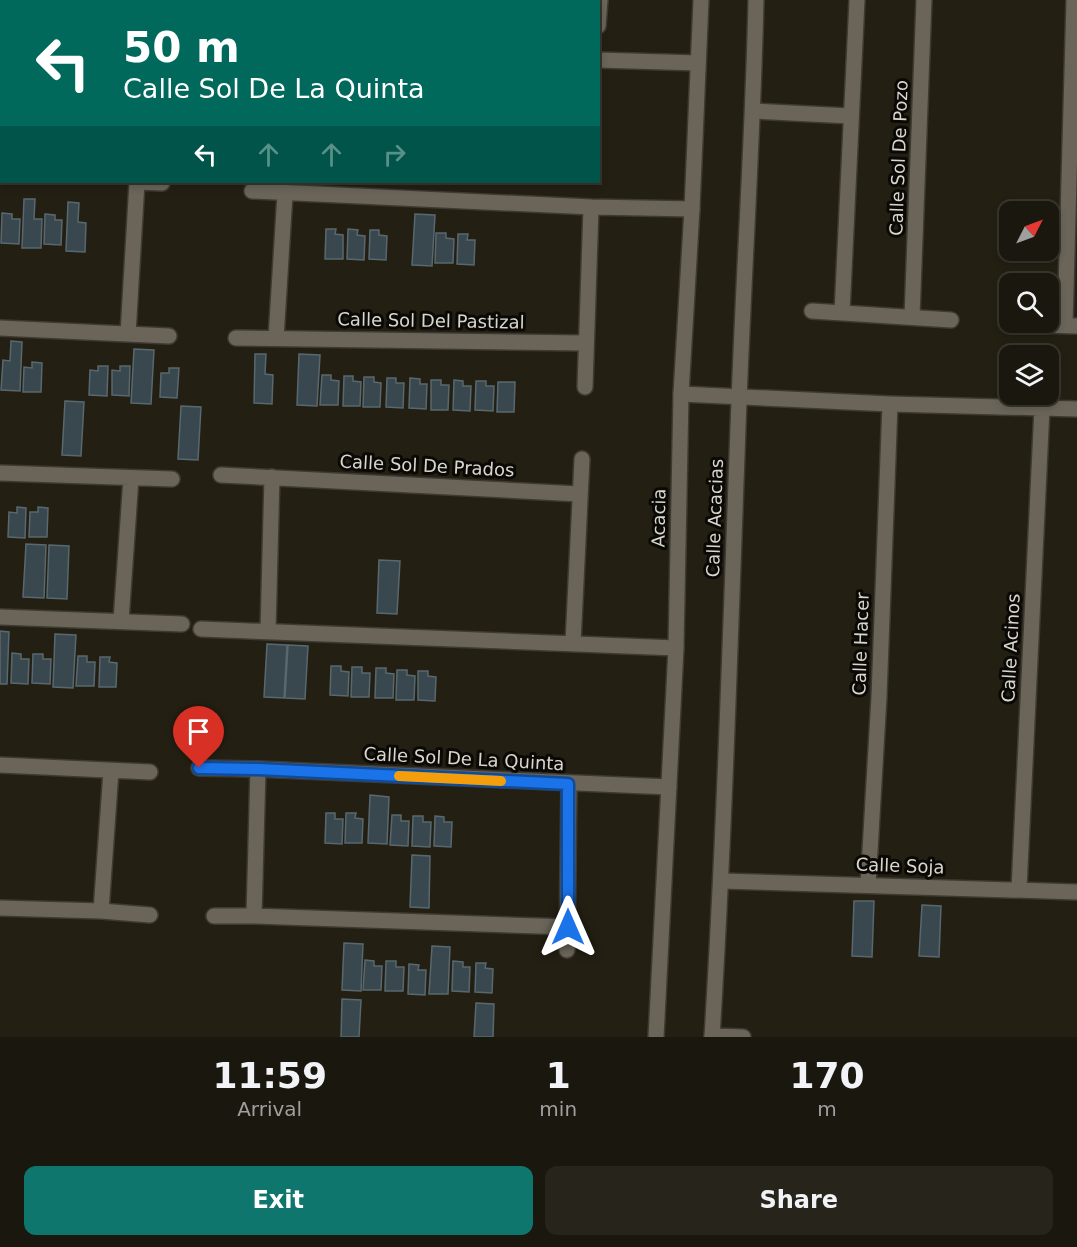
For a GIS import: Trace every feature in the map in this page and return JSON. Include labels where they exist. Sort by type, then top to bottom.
[{"type":"street","name":"Acacia","points":[[656,1037],[676,648],[681,394],[692,209],[700,0]]},
{"type":"street","name":"Calle Acacias","points":[[712,1037],[722,881],[739,398],[754,111],[756,0]]},
{"type":"street","points":[[842,313],[857,0]]},
{"type":"street","name":"Calle Sol De Pozo","points":[[912,317],[924,0]]},
{"type":"street","points":[[1071,325],[1074,0]]},
{"type":"street","points":[[600,60],[698,63]]},
{"type":"street","points":[[754,111],[850,116]]},
{"type":"street","points":[[128,334],[138,183]]},
{"type":"street","points":[[252,191],[591,207],[692,209]]},
{"type":"street","points":[[276,338],[285,194]]},
{"type":"street","points":[[585,387],[591,207]]},
{"type":"street","points":[[812,311],[951,320]]},
{"type":"street","points":[[0,328],[169,336]]},
{"type":"street","name":"Calle Sol Del Pastizal","points":[[236,338],[586,343]]},
{"type":"street","points":[[681,394],[890,404],[1077,409]]},
{"type":"street","name":"Calle Hacer","points":[[868,885],[879,697],[890,404]]},
{"type":"street","name":"Calle Acinos","points":[[1019,889],[1042,408]]},
{"type":"street","points":[[573,643],[582,459]]},
{"type":"street","points":[[0,473],[172,479]]},
{"type":"street","name":"Calle Sol De Prados","points":[[221,475],[579,494]]},
{"type":"street","points":[[268,631],[272,477]]},
{"type":"street","points":[[121,621],[131,478]]},
{"type":"street","points":[[0,617],[182,624]]},
{"type":"street","points":[[201,629],[676,648]]},
{"type":"street","points":[[0,765],[150,772]]},
{"type":"street","name":"Calle Sol De La Quinta","points":[[199,768],[669,787]]},
{"type":"street","points":[[254,916],[258,769]]},
{"type":"street","points":[[101,911],[111,771]]},
{"type":"street","points":[[567,950],[568,784]]},
{"type":"street","name":"Calle Soja","points":[[722,881],[1077,892]]},
{"type":"street","points":[[0,908],[150,915]]},
{"type":"street","points":[[214,916],[568,927]]},
{"type":"street","points":[[712,1037],[743,1037]]},
{"type":"building","points":[[24,199],[35,199],[34,219],[42,219],[41,248],[22,248]]},
{"type":"building","points":[[68,202],[79,203],[78,222],[86,223],[85,252],[66,251]]},
{"type":"building","points":[[2,213],[12,214],[12,219],[20,219],[19,244],[1,243]]},
{"type":"building","points":[[45,214],[55,215],[55,220],[62,220],[61,245],[44,244]]},
{"type":"building","points":[[415,214],[435,215],[432,266],[412,265]]},
{"type":"building","points":[[326,229],[336,229],[335,234],[343,235],[343,259],[325,259]]},
{"type":"building","points":[[348,229],[358,230],[357,235],[365,236],[364,260],[347,259]]},
{"type":"building","points":[[370,230],[379,230],[379,235],[387,236],[386,260],[369,259]]},
{"type":"building","points":[[436,233],[446,233],[446,238],[454,239],[453,263],[435,263]]},
{"type":"building","points":[[458,234],[468,234],[467,240],[475,240],[474,265],[457,264]]},
{"type":"building","points":[[11,341],[22,342],[20,391],[1,390],[3,360],[10,361]]},
{"type":"building","points":[[134,349],[154,350],[151,404],[131,403]]},
{"type":"building","points":[[255,354],[266,354],[265,374],[273,375],[272,404],[254,403]]},
{"type":"building","points":[[299,354],[320,355],[317,406],[297,405]]},
{"type":"building","points":[[32,362],[42,363],[41,392],[23,392],[24,367],[32,368]]},
{"type":"building","points":[[98,366],[108,366],[107,396],[89,395],[90,370],[98,371]]},
{"type":"building","points":[[120,366],[130,366],[129,396],[112,395],[112,370],[120,371]]},
{"type":"building","points":[[169,368],[179,368],[177,398],[160,397],[161,373],[169,373]]},
{"type":"building","points":[[322,375],[331,375],[331,380],[339,381],[338,405],[320,405]]},
{"type":"building","points":[[344,376],[353,376],[353,381],[361,382],[360,406],[343,406]]},
{"type":"building","points":[[364,377],[374,377],[374,382],[381,383],[380,407],[363,407]]},
{"type":"building","points":[[387,378],[396,378],[396,383],[404,383],[403,408],[386,407]]},
{"type":"building","points":[[410,378],[420,379],[420,384],[427,384],[426,409],[409,408]]},
{"type":"building","points":[[431,380],[441,380],[441,385],[449,385],[448,410],[431,410]]},
{"type":"building","points":[[454,380],[463,381],[463,386],[471,386],[470,411],[453,410]]},
{"type":"building","points":[[476,381],[486,381],[486,386],[494,386],[493,411],[475,410]]},
{"type":"building","points":[[498,382],[515,382],[514,412],[497,412]]},
{"type":"building","points":[[65,401],[84,402],[81,456],[62,455]]},
{"type":"building","points":[[181,406],[201,407],[198,460],[178,459]]},
{"type":"building","points":[[17,507],[26,508],[25,538],[8,537],[9,512],[17,513]]},
{"type":"building","points":[[38,507],[48,508],[47,537],[29,537],[30,512],[38,512]]},
{"type":"building","points":[[26,544],[46,545],[44,598],[23,597]]},
{"type":"building","points":[[49,545],[69,546],[67,599],[47,598]]},
{"type":"building","points":[[379,560],[400,561],[397,614],[377,613]]},
{"type":"building","points":[[0,631],[9,632],[7,684],[0,684]]},
{"type":"building","points":[[55,634],[76,635],[73,688],[53,687]]},
{"type":"building","points":[[267,644],[287,645],[284,698],[264,697]]},
{"type":"building","points":[[288,645],[308,646],[305,699],[285,698]]},
{"type":"building","points":[[12,653],[21,654],[21,659],[29,659],[28,684],[11,683]]},
{"type":"building","points":[[33,654],[43,654],[43,659],[51,659],[50,684],[32,683]]},
{"type":"building","points":[[78,656],[87,656],[87,662],[95,662],[94,686],[76,686]]},
{"type":"building","points":[[100,657],[110,657],[109,662],[117,663],[116,687],[99,687]]},
{"type":"building","points":[[331,666],[341,666],[341,671],[349,672],[348,696],[330,695]]},
{"type":"building","points":[[352,667],[362,667],[362,673],[370,673],[369,697],[351,697]]},
{"type":"building","points":[[376,668],[386,668],[386,673],[394,674],[393,698],[375,698]]},
{"type":"building","points":[[397,670],[407,670],[407,675],[415,676],[414,700],[396,700]]},
{"type":"building","points":[[418,671],[428,671],[428,676],[436,677],[435,701],[418,700]]},
{"type":"building","points":[[370,795],[389,797],[387,844],[368,843]]},
{"type":"building","points":[[326,813],[335,813],[335,819],[343,819],[342,844],[325,843]]},
{"type":"building","points":[[346,813],[356,813],[355,818],[363,819],[362,843],[345,843]]},
{"type":"building","points":[[392,815],[401,815],[401,821],[409,821],[408,846],[390,845]]},
{"type":"building","points":[[413,816],[423,816],[423,822],[431,822],[430,847],[412,846]]},
{"type":"building","points":[[435,816],[444,817],[444,822],[452,822],[451,847],[434,846]]},
{"type":"building","points":[[412,855],[430,856],[429,908],[410,907]]},
{"type":"building","points":[[854,901],[874,901],[872,957],[852,956]]},
{"type":"building","points":[[922,905],[941,906],[939,957],[919,956]]},
{"type":"building","points":[[344,943],[363,944],[361,991],[342,990]]},
{"type":"building","points":[[432,946],[450,947],[448,994],[429,994]]},
{"type":"building","points":[[365,960],[374,961],[374,966],[382,966],[381,990],[363,990]]},
{"type":"building","points":[[386,961],[396,961],[396,967],[404,967],[403,991],[385,991]]},
{"type":"building","points":[[453,961],[463,962],[463,967],[470,967],[469,992],[452,991]]},
{"type":"building","points":[[476,963],[486,963],[485,968],[493,969],[492,993],[475,992]]},
{"type":"building","points":[[409,964],[419,965],[418,970],[426,970],[425,995],[408,994]]},
{"type":"building","points":[[342,999],[361,1000],[359,1037],[341,1037]]},
{"type":"building","points":[[476,1003],[494,1004],[493,1037],[474,1037]]},
{"type":"slow traffic","points":[[399,776],[501,781]]},
{"type":"route","points":[[199,768],[568,784],[568,927]]}]
